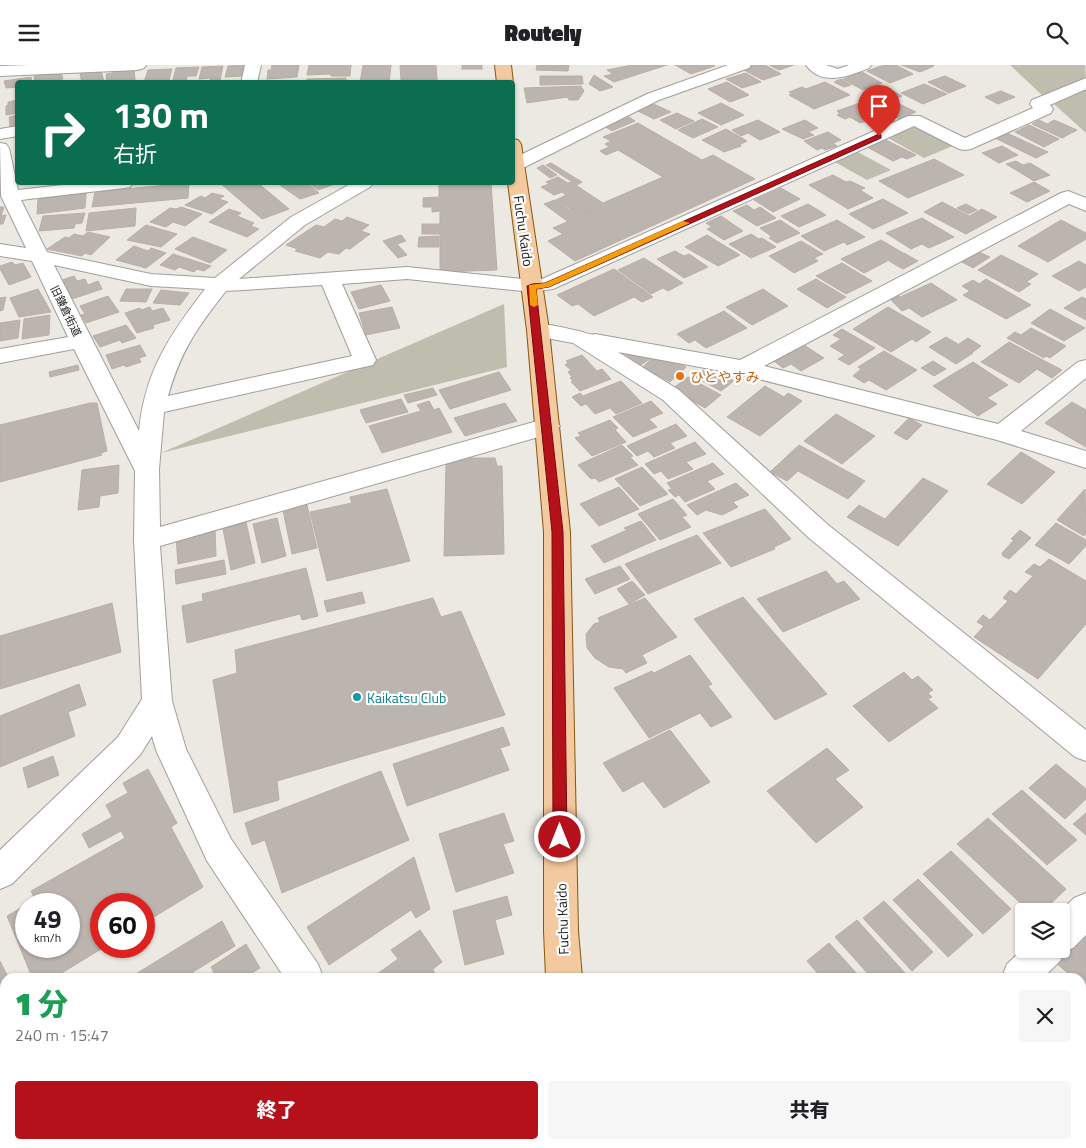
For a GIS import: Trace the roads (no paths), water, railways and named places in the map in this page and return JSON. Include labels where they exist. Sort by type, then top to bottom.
[{"type":"main road","points":[[503,65],[505,80]]},
{"type":"main road","name":"Fuchu Kaido","points":[[515,161],[538,330],[558,532],[561,931],[564,973]]},
{"type":"street","points":[[0,71],[138,65]]},
{"type":"street","points":[[250,80],[253,65]]},
{"type":"street","points":[[515,154],[652,97],[743,65]]},
{"type":"street","points":[[814,65],[829,74],[838,74],[863,65]]},
{"type":"street","points":[[0,250],[40,256],[151,280],[235,285],[330,280],[407,273],[532,286],[546,285],[914,121],[965,145],[1044,109],[1038,104],[1086,83]]},
{"type":"street","points":[[0,134],[15,132]]},
{"type":"street","name":"旧鎌倉街道","points":[[0,152],[6,186],[81,341],[146,469]]},
{"type":"street","points":[[6,186],[45,185]]},
{"type":"street","points":[[302,973],[219,850],[171,750],[157,701],[147,540],[146,469],[153,407],[165,367],[184,331],[220,284],[298,221],[361,185]]},
{"type":"street","points":[[743,367],[1068,197],[1086,205]]},
{"type":"street","points":[[153,407],[365,360],[330,280]]},
{"type":"street","points":[[538,330],[743,367],[1002,433],[1086,460]]},
{"type":"street","points":[[580,338],[671,395],[818,531],[1086,748]]},
{"type":"street","points":[[0,356],[81,341]]},
{"type":"street","points":[[1002,433],[1086,367]]},
{"type":"street","points":[[147,540],[548,426]]},
{"type":"street","points":[[0,873],[129,746],[157,701]]},
{"type":"street","points":[[1070,926],[1086,910]]},
{"type":"street","points":[[1024,973],[1039,958]]},
{"type":"place","name":"ひとやすみ","points":[[680,376]]},
{"type":"place","name":"Kaikatsu Club","points":[[357,697]]}]
